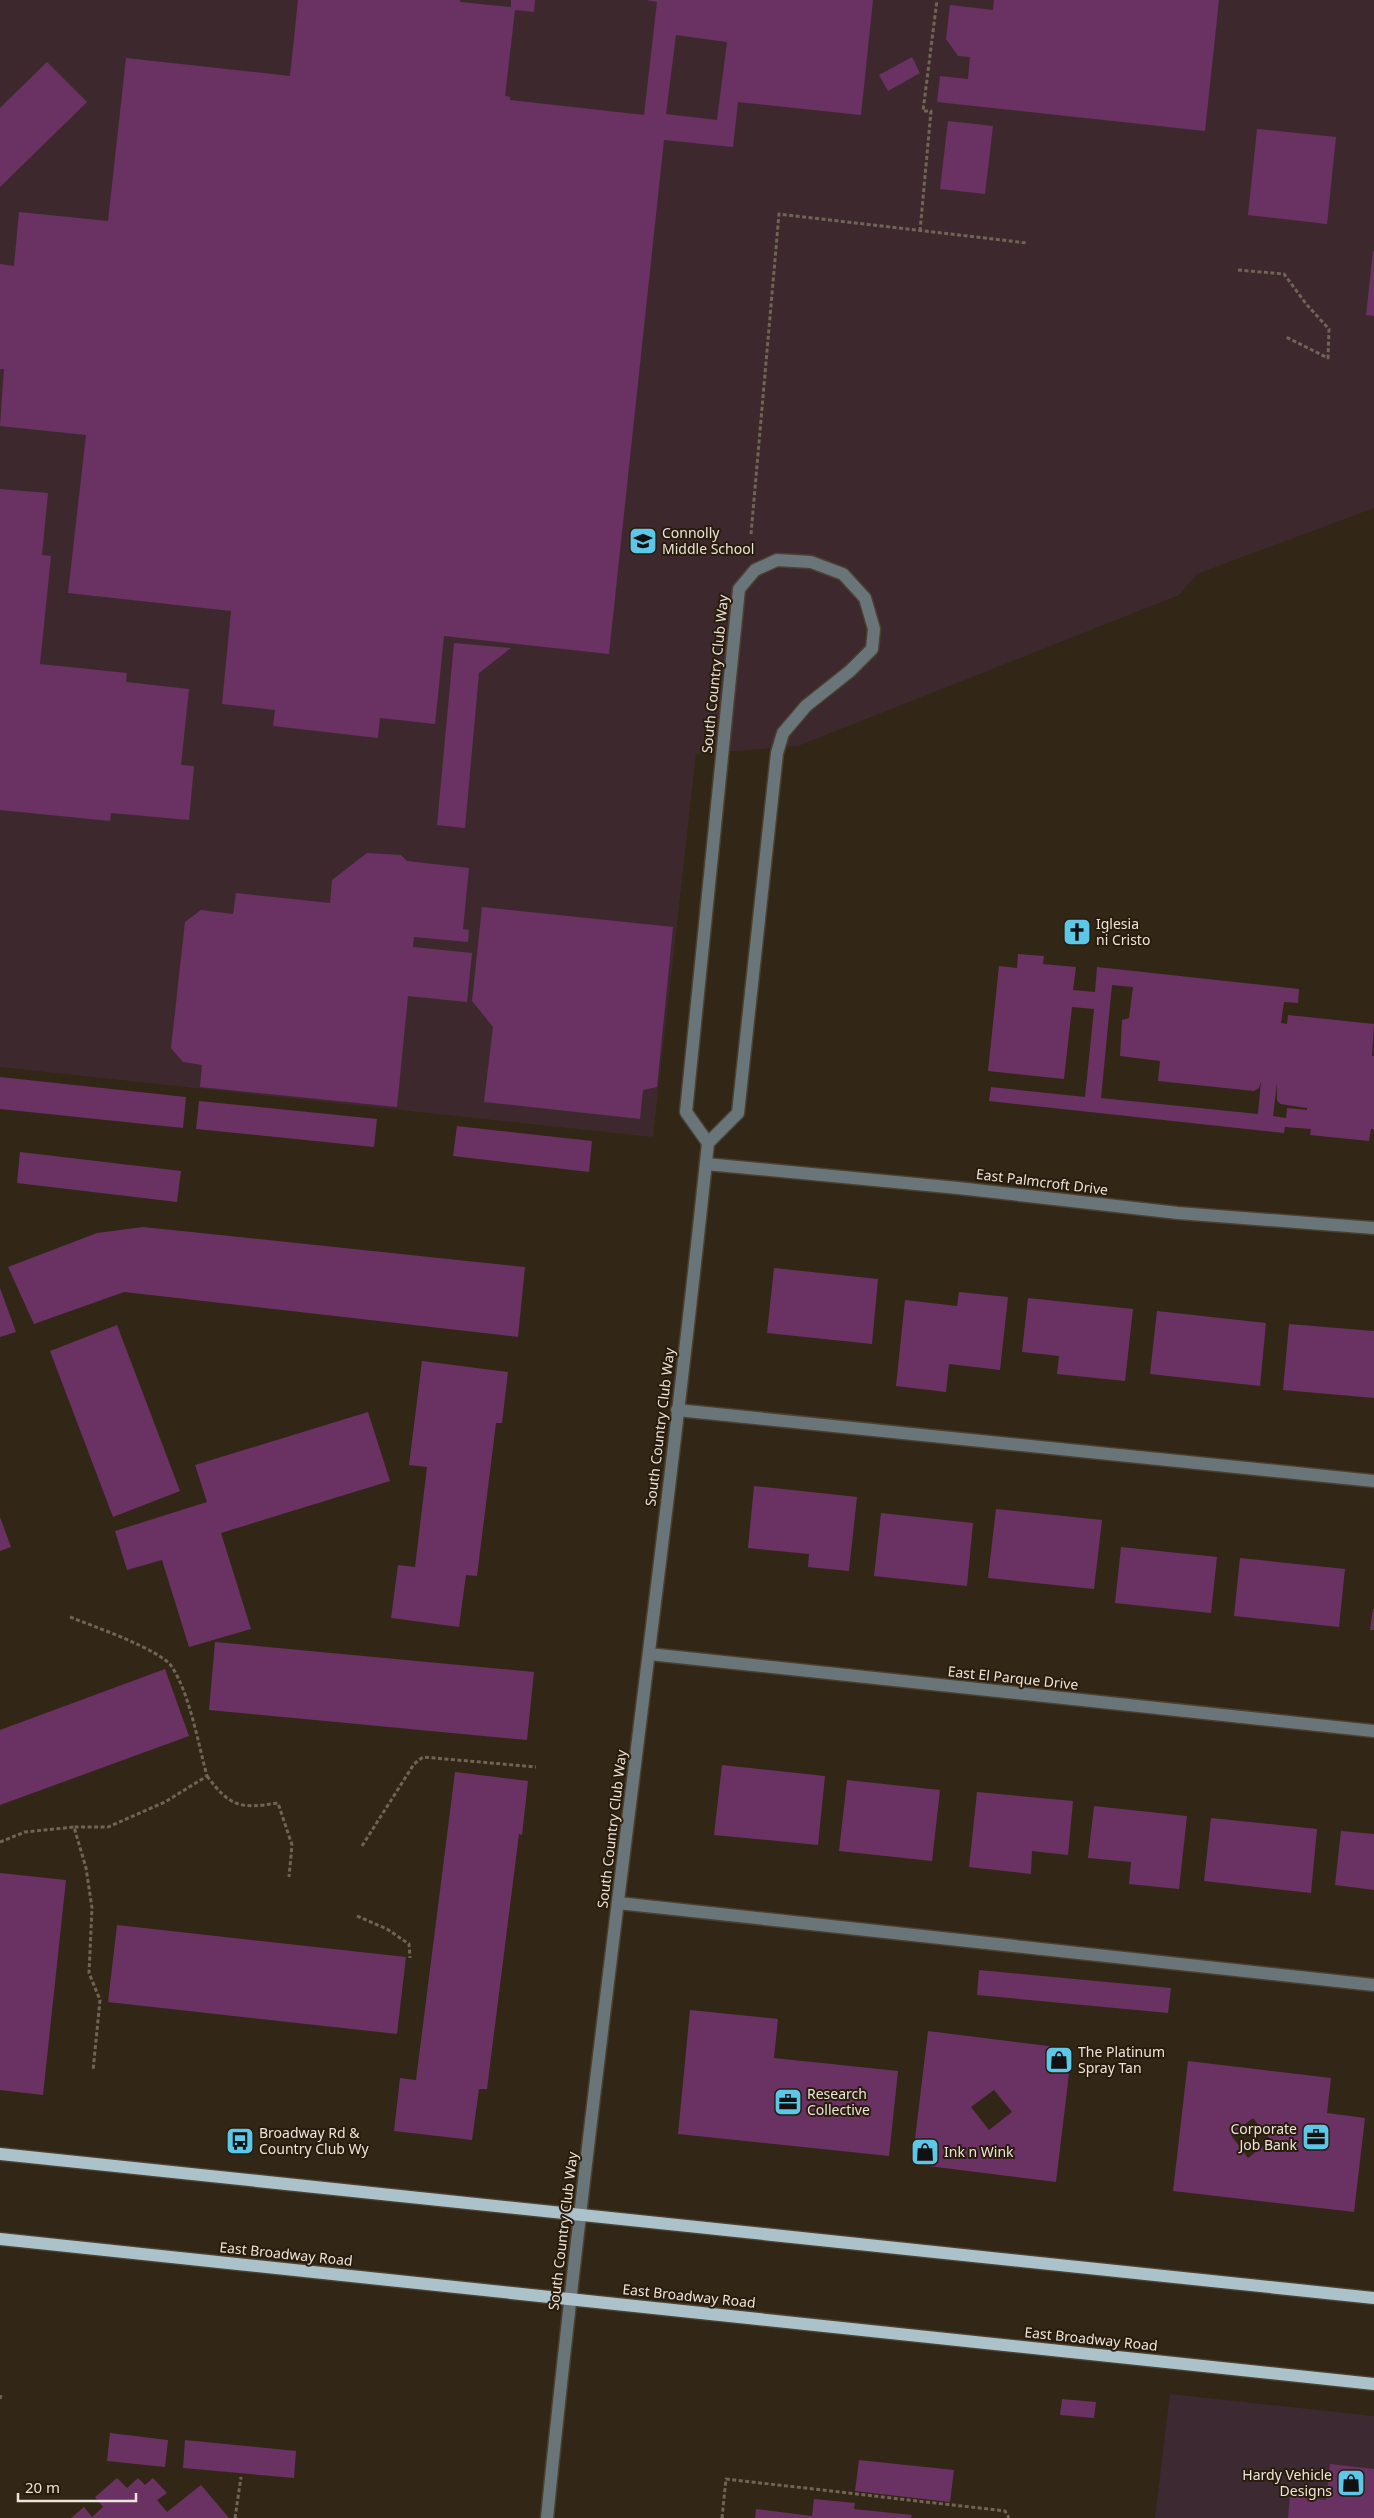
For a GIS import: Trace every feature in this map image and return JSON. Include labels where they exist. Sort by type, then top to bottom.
[{"type":"main road","points":[[0,2154],[1374,2298]]},
{"type":"main road","name":"East Broadway Road","points":[[0,2239],[1374,2384]]},
{"type":"street","name":"South Country Club Way","points":[[547,2518],[569,2298],[649,1654],[708,1143],[738,1113],[777,754],[783,732],[806,706],[850,671],[872,649],[874,629],[865,598],[843,574],[811,562],[777,560],[755,570],[738,589],[686,1112],[708,1143]]},
{"type":"street","name":"East Palmcroft Drive","points":[[706,1164],[958,1188],[1178,1214],[1374,1228]]},
{"type":"street","points":[[678,1410],[1374,1481]]},
{"type":"street","name":"East El Parque Drive","points":[[649,1654],[1374,1731]]},
{"type":"street","points":[[618,1903],[1374,1985]]},
{"type":"path","points":[[920,230],[931,111],[924,111],[937,0]]},
{"type":"path","points":[[751,534],[779,214],[1027,243]]},
{"type":"path","points":[[1238,270],[1284,274],[1307,305],[1329,329],[1328,358],[1286,337]]},
{"type":"path","points":[[70,1617],[135,1642],[172,1665],[188,1707],[207,1776],[223,1797],[251,1807],[278,1803],[292,1845],[289,1877]]},
{"type":"path","points":[[362,1846],[414,1764],[423,1757],[536,1767]]},
{"type":"path","points":[[0,1842],[25,1832],[74,1827],[108,1827],[165,1802],[207,1776]]},
{"type":"path","points":[[74,1827],[86,1868],[92,1908],[89,1972],[100,2000],[93,2071]]},
{"type":"path","points":[[357,1916],[387,1929],[409,1944],[410,1958]]},
{"type":"path","points":[[235,2518],[241,2477]]},
{"type":"path","points":[[722,2518],[726,2479],[1005,2511],[1009,2518]]},
{"type":"shaded area","name":"Connolly Middle School","points":[[0,0],[1374,0],[1374,508],[1197,574],[1179,595],[798,746],[696,754],[653,1137],[0,1067]]},
{"type":"shaded area","points":[[1170,2394],[1374,2416],[1374,2518],[1155,2518]]},
{"type":"building","points":[[298,0],[460,0],[460,2],[511,7],[511,0],[535,0],[534,12],[515,10],[505,96],[510,97],[510,100],[644,115],[657,2],[646,0],[873,0],[861,115],[738,102],[733,147],[664,140],[609,654],[444,636],[435,724],[380,718],[378,738],[273,726],[275,710],[222,704],[231,611],[68,593],[86,435],[0,426],[4,369],[0,369],[0,264],[14,266],[19,212],[108,221],[126,58],[290,76]],"holes":[[[676,35],[727,42],[717,120],[666,114]]]},
{"type":"building","points":[[994,0],[1219,0],[1205,131],[937,102],[940,76],[968,79],[970,57],[958,56],[946,39],[950,5],[993,10]]},
{"type":"building","points":[[912,57],[920,73],[888,91],[879,75]]},
{"type":"building","points":[[47,62],[87,102],[0,187],[0,108]]},
{"type":"building","points":[[948,121],[993,126],[985,194],[940,189]]},
{"type":"building","points":[[1257,129],[1336,137],[1327,224],[1248,215]]},
{"type":"building","points":[[1374,251],[1374,316],[1366,315]]},
{"type":"building","points":[[0,489],[48,493],[42,555],[51,556],[40,664],[127,673],[126,682],[189,689],[181,765],[194,766],[189,820],[111,813],[110,821],[0,810]]},
{"type":"building","points":[[454,643],[511,648],[479,673],[465,828],[437,825]]},
{"type":"building","points":[[367,853],[401,855],[407,861],[469,868],[463,929],[469,930],[468,942],[414,937],[413,947],[472,953],[467,1002],[408,996],[397,1107],[200,1087],[202,1065],[183,1062],[171,1048],[185,922],[201,910],[233,914],[236,893],[330,903],[332,880]]},
{"type":"building","points":[[482,907],[673,927],[657,1087],[643,1090],[640,1119],[484,1102],[493,1027],[472,1001]]},
{"type":"building","points":[[1018,954],[1044,956],[1043,964],[1076,967],[1073,990],[1095,992],[1097,967],[1299,989],[1298,1003],[1284,1002],[1281,1023],[1287,1024],[1288,1015],[1374,1024],[1372,1056],[1374,1056],[1374,1129],[1371,1129],[1369,1141],[1310,1135],[1311,1129],[1285,1127],[1284,1133],[989,1101],[991,1087],[1085,1097],[1094,1009],[1072,1007],[1064,1079],[988,1071],[999,966],[1017,968]],"holes":[[[1112,985],[1133,987],[1129,1018],[1122,1020],[1120,1056],[1160,1061],[1158,1081],[1254,1091],[1259,1088],[1261,1081],[1258,1114],[1101,1098]],[[1277,1083],[1277,1100],[1280,1104],[1307,1108],[1307,1110],[1287,1108],[1286,1118],[1273,1116]]]},
{"type":"building","points":[[0,1077],[186,1097],[183,1128],[0,1109]]},
{"type":"building","points":[[199,1101],[377,1119],[374,1147],[196,1129]]},
{"type":"building","points":[[457,1126],[592,1141],[589,1172],[453,1156]]},
{"type":"building","points":[[20,1152],[181,1171],[177,1202],[17,1183]]},
{"type":"building","points":[[143,1227],[525,1267],[518,1337],[124,1292],[34,1324],[8,1267],[97,1233]]},
{"type":"building","points":[[774,1268],[878,1279],[872,1344],[767,1333]]},
{"type":"building","points":[[0,1288],[16,1332],[0,1337]]},
{"type":"building","points":[[959,1292],[1008,1297],[1000,1370],[949,1364],[946,1392],[896,1386],[905,1300],[957,1306]]},
{"type":"building","points":[[1028,1298],[1133,1309],[1125,1381],[1057,1374],[1059,1356],[1022,1352]]},
{"type":"building","points":[[1157,1311],[1266,1323],[1260,1386],[1150,1374]]},
{"type":"building","points":[[1289,1324],[1374,1331],[1374,1398],[1283,1390]]},
{"type":"building","points":[[117,1325],[180,1491],[113,1517],[50,1351]]},
{"type":"building","points":[[422,1361],[508,1372],[502,1423],[496,1423],[477,1576],[466,1575],[459,1627],[391,1618],[398,1565],[415,1567],[427,1467],[409,1465]]},
{"type":"building","points":[[368,1412],[390,1481],[221,1533],[251,1629],[189,1647],[162,1560],[127,1570],[115,1531],[207,1502],[195,1465]]},
{"type":"building","points":[[754,1486],[857,1497],[849,1571],[808,1567],[809,1554],[748,1548]]},
{"type":"building","points":[[996,1509],[1102,1520],[1094,1589],[988,1578]]},
{"type":"building","points":[[881,1513],[973,1523],[967,1586],[874,1576]]},
{"type":"building","points":[[0,1517],[11,1547],[0,1551]]},
{"type":"building","points":[[1121,1547],[1217,1557],[1211,1613],[1115,1603]]},
{"type":"building","points":[[1240,1558],[1345,1569],[1339,1627],[1234,1616]]},
{"type":"building","points":[[1373,1609],[1374,1630],[1370,1630]]},
{"type":"building","points":[[215,1642],[534,1672],[527,1740],[209,1710]]},
{"type":"building","points":[[165,1669],[189,1736],[0,1805],[0,1730]]},
{"type":"building","points":[[722,1765],[825,1776],[818,1845],[714,1835]]},
{"type":"building","points":[[455,1772],[528,1781],[522,1835],[519,1834],[487,2089],[479,2089],[472,2140],[394,2131],[400,2078],[416,2080]]},
{"type":"building","points":[[847,1780],[940,1790],[932,1861],[839,1851]]},
{"type":"building","points":[[977,1792],[1073,1801],[1068,1855],[1032,1851],[1031,1874],[969,1867]]},
{"type":"building","points":[[1094,1806],[1187,1816],[1179,1889],[1129,1884],[1131,1862],[1088,1858]]},
{"type":"building","points":[[1211,1818],[1317,1829],[1311,1893],[1204,1881]]},
{"type":"building","points":[[1341,1831],[1374,1834],[1374,1890],[1335,1885]]},
{"type":"building","points":[[0,1873],[66,1880],[43,2095],[0,2090]]},
{"type":"building","points":[[117,1925],[406,1957],[397,2034],[108,2002]]},
{"type":"building","points":[[979,1970],[1171,1988],[1168,2013],[977,1995]]},
{"type":"building","name":"Research Collective","points":[[690,2010],[778,2019],[774,2058],[898,2071],[889,2156],[678,2134]]},
{"type":"building","points":[[928,2031],[1072,2049],[1056,2182],[912,2164]],"holes":[[[994,2090],[1012,2112],[989,2130],[971,2107]]]},
{"type":"building","name":"Corporate Job Bank","points":[[1188,2061],[1331,2078],[1327,2113],[1365,2118],[1354,2212],[1173,2191]],"holes":[[[1253,2118],[1271,2140],[1248,2158],[1231,2135]]]},
{"type":"building","points":[[1062,2399],[1096,2402],[1094,2418],[1060,2415]]},
{"type":"building","points":[[110,2433],[168,2440],[165,2467],[107,2461]]},
{"type":"building","points":[[185,2440],[296,2451],[294,2478],[183,2468]]},
{"type":"building","points":[[859,2460],[954,2470],[950,2502],[855,2491]]},
{"type":"building","name":"Hardy Vehicle Designs","points":[[1330,2464],[1374,2469],[1374,2518],[1288,2518],[1290,2496],[1326,2500]]},
{"type":"building","points":[[117,2478],[127,2488],[138,2478],[145,2485],[153,2478],[167,2493],[157,2500],[167,2512],[201,2485],[229,2518],[71,2518],[84,2507],[92,2517],[103,2507],[95,2497]]},
{"type":"building","points":[[814,2499],[855,2503],[854,2509],[912,2515],[911,2518],[755,2518],[756,2509],[812,2516]]},
{"type":"place","name":"Connolly Middle School","points":[[643,541]]},
{"type":"place","name":"Iglesia ni Cristo","points":[[1077,932]]},
{"type":"place","name":"The Platinum Spray Tan","points":[[1059,2060]]},
{"type":"place","name":"Research Collective","points":[[788,2102]]},
{"type":"place","name":"Corporate Job Bank","points":[[1316,2137]]},
{"type":"place","name":"Broadway Rd & Country Club Wy","points":[[240,2141]]},
{"type":"place","name":"Ink n Wink","points":[[925,2152]]},
{"type":"place","name":"Hardy Vehicle Designs","points":[[1351,2483]]}]
